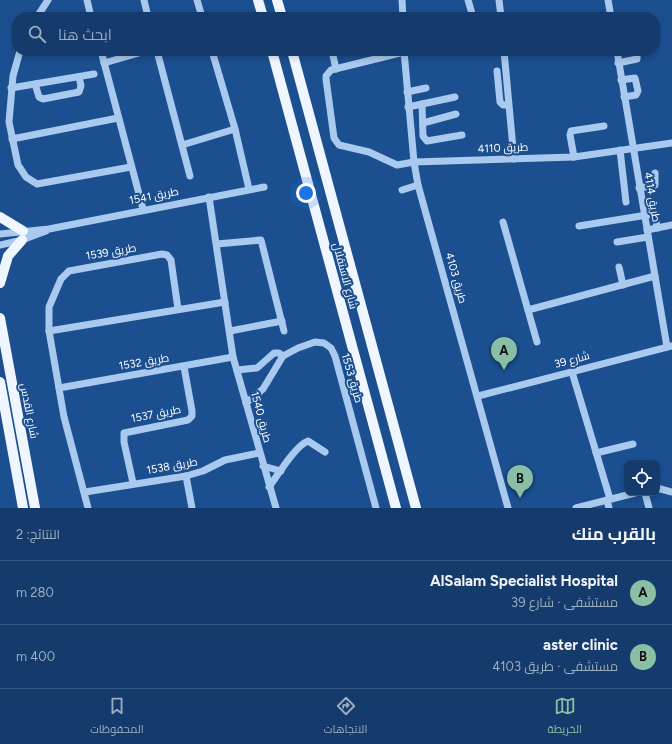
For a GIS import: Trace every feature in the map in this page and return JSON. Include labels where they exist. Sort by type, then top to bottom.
[{"type":"main road","points":[[258,0],[262,12]]},
{"type":"main road","points":[[277,0],[281,12]]},
{"type":"main road","name":"شارع الاستقلال","points":[[273,56],[396,508]]},
{"type":"main road","name":"شارع الاستقلال","points":[[293,56],[416,508]]},
{"type":"main road","points":[[0,217],[22,235],[8,256],[0,283]]},
{"type":"main road","name":"شارع القدس","points":[[0,318],[35,508]]},
{"type":"main road","name":"شارع القدس","points":[[0,382],[23,508]]},
{"type":"street","points":[[40,12],[48,0]]},
{"type":"street","points":[[87,0],[90,12]]},
{"type":"street","points":[[144,0],[147,12]]},
{"type":"street","points":[[197,0],[201,12]]},
{"type":"street","points":[[402,0],[403,12]]},
{"type":"street","points":[[468,0],[472,12]]},
{"type":"street","points":[[499,0],[500,12]]},
{"type":"street","points":[[608,0],[610,12]]},
{"type":"street","points":[[19,56],[11,88],[9,122],[18,165],[26,177],[37,184],[131,166]]},
{"type":"street","points":[[102,56],[143,209]]},
{"type":"street","points":[[104,63],[128,56]]},
{"type":"street","points":[[158,56],[190,176]]},
{"type":"street","points":[[213,56],[235,129],[249,189]]},
{"type":"street","points":[[333,56],[336,69],[388,56]]},
{"type":"street","name":"طريق 4103","points":[[404,56],[408,106],[418,185],[508,508]]},
{"type":"street","points":[[504,56],[514,159]]},
{"type":"street","name":"طريق 4114","points":[[617,56],[644,216],[670,346]]},
{"type":"street","points":[[618,63],[637,59],[637,56]]},
{"type":"street","name":"طريق 4110","points":[[336,69],[328,73],[326,80],[334,138],[339,145],[369,152],[397,165],[414,162],[574,157],[672,143]]},
{"type":"street","points":[[505,70],[494,71],[500,102],[503,105],[508,105]]},
{"type":"street","points":[[11,88],[94,74]]},
{"type":"street","points":[[35,84],[38,97],[43,99],[79,92],[81,86],[80,77]]},
{"type":"street","points":[[621,80],[635,78],[638,91],[636,95],[624,97]]},
{"type":"street","points":[[407,92],[426,88]]},
{"type":"street","points":[[408,106],[455,97]]},
{"type":"street","points":[[422,104],[423,136],[427,141],[462,135]]},
{"type":"street","points":[[423,123],[456,114]]},
{"type":"street","points":[[12,139],[118,118]]},
{"type":"street","points":[[574,157],[570,135],[571,131],[604,126]]},
{"type":"street","points":[[182,145],[235,129]]},
{"type":"street","points":[[620,150],[626,202]]},
{"type":"street","points":[[640,188],[655,185],[655,173]]},
{"type":"street","points":[[402,190],[418,185]]},
{"type":"street","name":"طريق 1541","points":[[0,244],[22,235],[49,229],[143,209],[264,187]]},
{"type":"street","name":"طريق 1540","points":[[209,197],[233,357],[259,453],[276,508]]},
{"type":"street","points":[[579,226],[655,215],[658,228]]},
{"type":"street","points":[[503,222],[537,342]]},
{"type":"street","points":[[617,242],[648,234],[658,228],[672,225]]},
{"type":"street","name":"طريق 1541","points":[[0,234],[22,235]]},
{"type":"street","points":[[217,244],[261,240],[284,331]]},
{"type":"street","name":"طريق 1539","points":[[88,508],[64,417],[49,331],[49,307],[60,279],[69,271],[162,254],[166,255],[170,260],[178,309]]},
{"type":"street","points":[[619,267],[623,285]]},
{"type":"street","points":[[528,310],[655,276]]},
{"type":"street","points":[[49,331],[225,302]]},
{"type":"street","points":[[230,331],[282,321]]},
{"type":"street","name":"طريق 1553","points":[[283,356],[315,342],[324,343],[331,348],[335,356],[376,508]]},
{"type":"street","name":"شارع 39","points":[[478,396],[670,346]]},
{"type":"street","points":[[237,370],[257,368],[274,352],[283,356],[263,389],[246,403]]},
{"type":"street","name":"طريق 1532","points":[[59,388],[184,367],[233,357]]},
{"type":"street","name":"طريق 1537","points":[[133,483],[124,442],[124,433],[188,420],[192,416],[184,367]]},
{"type":"street","points":[[572,372],[596,453],[610,508]]},
{"type":"street","points":[[243,390],[258,392]]},
{"type":"street","points":[[269,487],[306,441],[325,452]]},
{"type":"street","points":[[596,453],[633,444]]},
{"type":"street","name":"طريق 1538","points":[[85,492],[133,483],[186,476],[203,471],[225,460],[259,453]]},
{"type":"street","points":[[263,466],[281,471]]},
{"type":"street","points":[[186,476],[192,508]]},
{"type":"street","points":[[660,489],[672,492]]},
{"type":"street","points":[[580,507],[597,505],[608,500],[624,496]]},
{"type":"street","points":[[646,496],[649,508]]},
{"type":"place","name":"AlSalam Specialist Hospital","points":[[504,370]]},
{"type":"place","name":"aster clinic","points":[[520,498]]}]
